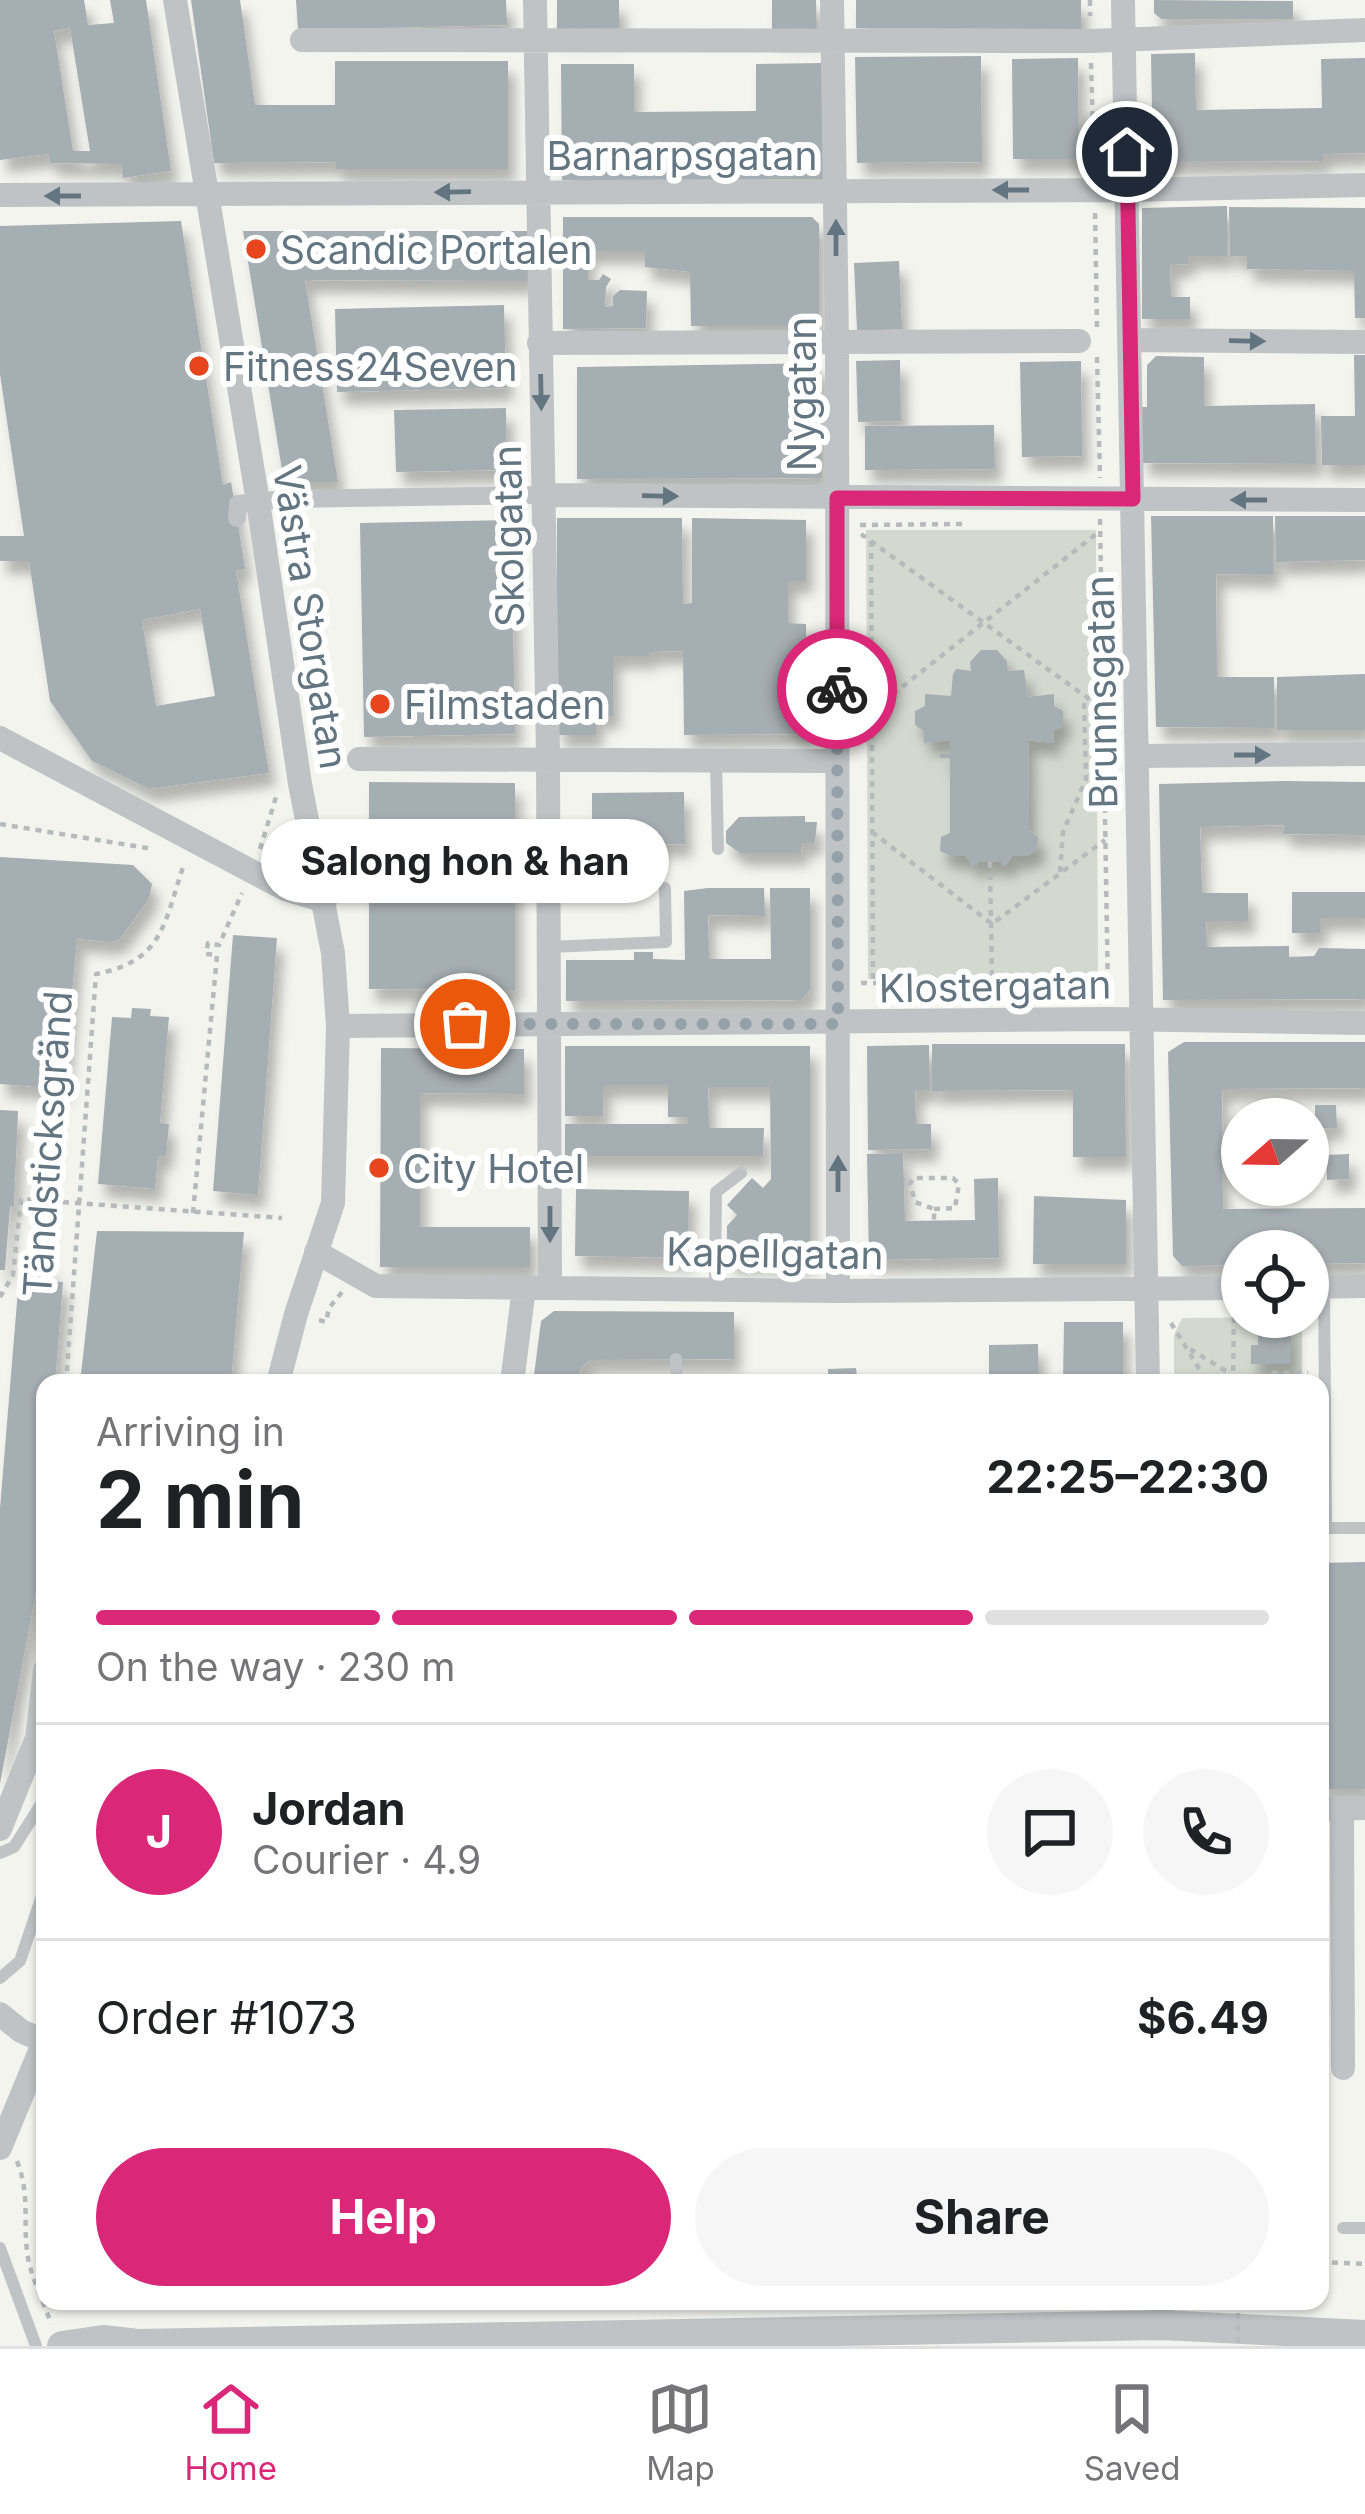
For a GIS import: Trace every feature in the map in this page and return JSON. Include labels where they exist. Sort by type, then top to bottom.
[{"type":"street","name":"Västra Storgatan","points":[[175,0],[259,502],[300,784],[325,901],[338,1026],[333,1203],[281,1374]]},
{"type":"street","name":"Skolgatan","points":[[535,0],[548,758],[550,1286]]},
{"type":"street","name":"Nygatan","points":[[832,0],[838,1291]]},
{"type":"street","name":"Brunnsgatan","points":[[1123,0],[1148,1374]]},
{"type":"street","points":[[302,40],[1123,39],[1365,30]]},
{"type":"street","name":"Barnarpsgatan","points":[[0,195],[1128,190],[1365,184]]},
{"type":"street","points":[[1130,340],[1365,342]]},
{"type":"street","points":[[539,343],[1079,341]]},
{"type":"street","points":[[237,518],[238,504],[259,502],[543,495],[837,507],[1133,499],[1365,500]]},
{"type":"street","points":[[0,738],[286,889],[325,901]]},
{"type":"street","points":[[1139,756],[1365,754]]},
{"type":"street","points":[[359,759],[837,760]]},
{"type":"street","name":"Klostergatan","points":[[338,1026],[1108,1019],[1365,1023]]},
{"type":"street","name":"Kapellgatan","points":[[316,1252],[376,1286],[550,1286],[676,1295],[715,1289],[1221,1288]]},
{"type":"street","points":[[1329,1287],[1365,1286]]},
{"type":"street","points":[[513,1374],[524,1288]]},
{"type":"street","points":[[0,1829],[36,1740]]},
{"type":"street","points":[[1342,1809],[1343,2068]]},
{"type":"street","points":[[0,2014],[36,2037]]},
{"type":"street","points":[[7,2151],[36,2066]]},
{"type":"street","points":[[57,2336],[136,2345],[1162,2313],[1365,2335]]},
{"type":"lane","points":[[716,760],[718,849]]},
{"type":"lane","points":[[549,947],[666,942],[665,888]]},
{"type":"lane","points":[[715,1289],[716,1192],[741,1173]]},
{"type":"lane","points":[[1321,1338],[1324,1373]]},
{"type":"lane","points":[[676,1359],[677,1374]]},
{"type":"lane","points":[[1329,1528],[1365,1528]]},
{"type":"lane","points":[[0,1853],[14,1847],[36,1812]]},
{"type":"lane","points":[[0,1978],[20,1961],[36,1914]]},
{"type":"lane","points":[[1343,2228],[1365,2228]]},
{"type":"lane","points":[[0,2248],[36,2346]]},
{"type":"path","points":[[837,507],[871,541],[1103,709]]},
{"type":"path","points":[[872,711],[1100,531]]},
{"type":"path","points":[[871,541],[873,983]]},
{"type":"path","points":[[1060,872],[1063,832],[1086,779],[1084,695]]},
{"type":"path","points":[[193,1213],[217,955],[206,954],[208,943],[219,945],[253,870],[278,792]]},
{"type":"path","points":[[0,824],[149,847],[167,855]]},
{"type":"path","points":[[872,832],[992,924]]},
{"type":"path","points":[[992,924],[1105,840]]},
{"type":"path","points":[[991,862],[992,984]]},
{"type":"path","name":"Tändsticksgränd","points":[[67,1374],[96,974],[129,968],[152,949],[184,863]]},
{"type":"path","points":[[838,984],[1107,983]]},
{"type":"path","points":[[913,1178],[953,1178],[959,1184],[956,1208],[934,1209],[915,1202],[913,1178]]},
{"type":"path","points":[[0,1297],[13,1275],[21,1198],[282,1218]]},
{"type":"path","points":[[934,1209],[934,1221]]},
{"type":"path","points":[[1168,1318],[1202,1374]]},
{"type":"path","points":[[1233,1374],[1235,1338]]},
{"type":"path","points":[[1185,1346],[1225,1374]]},
{"type":"path","points":[[1270,1374],[1324,1373]]},
{"type":"path","points":[[7,2151],[27,2187],[25,2234],[36,2284]]},
{"type":"path","points":[[1329,2262],[1365,2264]]},
{"type":"path","points":[[1238,2310],[1238,2346]]},
{"type":"shaded area","points":[[866,530],[1096,530],[1098,979],[868,979]]},
{"type":"shaded area","points":[[1182,1318],[1221,1318],[1221,1338],[1302,1338],[1302,1374],[1174,1374],[1174,1335]]},
{"type":"building","points":[[0,0],[84,0],[88,25],[114,23],[110,0],[146,0],[171,171],[123,178],[121,164],[50,163],[49,154],[0,160]],"holes":[[[70,28],[90,151],[73,151],[54,31]]]},
{"type":"building","points":[[191,0],[240,0],[255,105],[335,105],[335,61],[508,61],[508,169],[214,163]]},
{"type":"building","points":[[296,0],[506,0],[507,25],[298,30]]},
{"type":"building","points":[[557,0],[619,0],[619,33],[557,33]]},
{"type":"building","points":[[772,0],[816,0],[817,34],[772,34]]},
{"type":"building","points":[[856,0],[1081,0],[1081,29],[856,28]]},
{"type":"building","points":[[1154,0],[1293,1],[1293,19],[1161,19],[1154,13]]},
{"type":"building","points":[[1195,53],[1196,110],[1322,108],[1321,59],[1365,58],[1365,153],[1323,154],[1323,161],[1153,162],[1151,54]]},
{"type":"building","points":[[981,56],[982,162],[857,163],[855,57]]},
{"type":"building","points":[[1078,58],[1079,159],[1013,159],[1012,59]]},
{"type":"building","points":[[824,63],[825,179],[562,180],[561,64],[634,64],[634,112],[756,111],[756,64]]},
{"type":"building","points":[[1227,206],[1227,256],[1188,256],[1188,264],[1170,265],[1171,297],[1190,297],[1190,319],[1142,319],[1142,208]]},
{"type":"building","points":[[1229,207],[1365,208],[1365,318],[1355,318],[1354,271],[1247,269],[1247,256],[1230,256]]},
{"type":"building","points":[[563,217],[812,217],[819,224],[819,321],[812,326],[691,326],[690,272],[645,267],[645,251],[588,251],[588,280],[599,280],[603,274],[611,279],[605,307],[613,306],[613,296],[620,290],[647,291],[646,328],[563,329]]},
{"type":"building","points":[[181,221],[223,485],[231,482],[237,518],[245,569],[236,571],[269,773],[149,789],[92,761],[50,701],[29,561],[0,561],[0,536],[24,536],[0,374],[0,226]],"holes":[[[200,609],[215,696],[156,706],[142,620]]]},
{"type":"building","points":[[243,231],[529,231],[528,281],[305,280],[338,482],[284,482]]},
{"type":"building","points":[[899,261],[902,329],[857,331],[854,263]]},
{"type":"building","points":[[504,305],[506,388],[337,392],[335,309]]},
{"type":"building","points":[[1354,355],[1365,355],[1365,465],[1322,465],[1321,416],[1355,416]]},
{"type":"building","points":[[1156,356],[1204,357],[1204,406],[1315,404],[1316,464],[1142,463],[1140,407],[1147,407],[1147,365]]},
{"type":"building","points":[[900,360],[901,421],[858,422],[856,361]]},
{"type":"building","points":[[1081,361],[1082,456],[1022,457],[1020,362]]},
{"type":"building","points":[[821,363],[822,478],[577,479],[577,367]]},
{"type":"building","points":[[506,408],[507,470],[396,472],[394,410]]},
{"type":"building","points":[[994,425],[995,469],[865,470],[865,426]]},
{"type":"building","points":[[1151,516],[1273,516],[1273,575],[1216,574],[1217,677],[1274,677],[1274,728],[1156,727]]},
{"type":"building","points":[[1275,516],[1365,516],[1365,560],[1276,562]]},
{"type":"building","points":[[557,518],[682,518],[683,604],[692,603],[692,518],[806,520],[806,581],[788,581],[788,623],[806,624],[807,734],[684,735],[683,651],[613,656],[613,716],[596,716],[596,735],[557,735]]},
{"type":"building","points":[[511,520],[515,734],[364,737],[360,523]]},
{"type":"building","points":[[981,650],[997,650],[1007,661],[1007,671],[1024,670],[1028,697],[1054,694],[1054,706],[1063,711],[1063,726],[1053,731],[1054,743],[1028,740],[1029,830],[1038,837],[1037,850],[1012,856],[1005,866],[978,861],[973,866],[966,856],[940,851],[941,837],[950,833],[950,758],[940,758],[940,754],[950,754],[950,740],[924,743],[924,731],[915,725],[915,711],[925,706],[925,694],[951,696],[956,669],[971,671],[970,662]]},
{"type":"building","points":[[1365,674],[1365,730],[1277,730],[1277,677]]},
{"type":"building","points":[[369,782],[515,783],[515,990],[369,989]],"holes":[[[411,823],[474,823],[474,888],[411,888]]]},
{"type":"building","points":[[1365,782],[1365,835],[1283,834],[1284,825],[1200,827],[1202,893],[1248,893],[1248,921],[1206,921],[1207,947],[1289,946],[1289,957],[1314,956],[1319,948],[1365,949],[1365,999],[1163,1000],[1159,784]]},
{"type":"building","points":[[684,792],[685,844],[592,845],[592,793]]},
{"type":"building","points":[[805,816],[805,822],[817,822],[815,843],[802,843],[801,853],[740,853],[726,843],[726,831],[739,817]]},
{"type":"building","points":[[0,857],[133,865],[152,884],[149,899],[120,939],[77,939],[63,1089],[0,1084]]},
{"type":"building","points":[[764,888],[765,916],[708,915],[709,959],[771,959],[770,888],[810,888],[810,990],[802,1000],[566,1001],[566,960],[634,960],[634,952],[653,952],[653,959],[685,960],[684,891]]},
{"type":"building","points":[[1292,892],[1365,892],[1365,918],[1320,918],[1320,933],[1292,933]]},
{"type":"building","points":[[233,935],[277,938],[258,1195],[213,1191]]},
{"type":"building","points":[[132,1008],[169,1017],[160,1123],[169,1124],[166,1157],[158,1156],[155,1189],[98,1184],[112,1017],[131,1018]]},
{"type":"building","points":[[1184,1042],[1365,1042],[1365,1088],[1222,1089],[1221,1206],[1365,1208],[1365,1263],[1329,1264],[1329,1230],[1221,1230],[1221,1265],[1182,1266],[1173,1256],[1168,1052]]},
{"type":"building","points":[[932,1044],[1125,1044],[1126,1157],[1073,1157],[1073,1090],[932,1091]]},
{"type":"building","points":[[929,1045],[930,1090],[915,1090],[916,1124],[931,1124],[931,1149],[868,1150],[867,1046]]},
{"type":"building","points":[[565,1046],[810,1046],[810,1261],[727,1261],[727,1226],[737,1215],[727,1205],[752,1178],[763,1188],[771,1179],[770,1087],[708,1087],[709,1128],[764,1128],[763,1156],[565,1156],[565,1124],[688,1124],[688,1117],[668,1117],[668,1085],[604,1085],[603,1116],[565,1116]]},
{"type":"building","points":[[381,1048],[524,1049],[524,1094],[420,1093],[420,1227],[530,1227],[530,1267],[380,1267]]},
{"type":"building","points":[[1329,1105],[1336,1105],[1337,1128],[1329,1128]]},
{"type":"building","points":[[0,1110],[18,1111],[14,1206],[10,1206],[5,1270],[0,1270]]},
{"type":"building","points":[[903,1153],[905,1221],[975,1220],[974,1179],[998,1178],[999,1258],[869,1260],[867,1154]]},
{"type":"building","points":[[1349,1154],[1349,1179],[1329,1180],[1329,1155]]},
{"type":"building","points":[[576,1189],[689,1191],[688,1258],[575,1256]]},
{"type":"building","points":[[1034,1196],[1126,1200],[1126,1264],[1033,1264]]},
{"type":"building","points":[[97,1231],[244,1232],[232,1374],[81,1374]]},
{"type":"building","points":[[41,1267],[51,1267],[52,1281],[63,1282],[56,1374],[36,1374],[36,1591],[0,1784],[0,1508],[19,1278],[32,1280],[33,1272],[40,1272]]},
{"type":"building","points":[[554,1311],[734,1312],[734,1359],[591,1360],[581,1367],[580,1374],[534,1374],[541,1321]]},
{"type":"building","points":[[1064,1322],[1123,1322],[1123,1374],[1063,1374]]},
{"type":"building","points":[[1258,1338],[1291,1338],[1291,1364],[1251,1364],[1251,1345],[1258,1345]]},
{"type":"building","points":[[1038,1344],[1039,1374],[989,1374],[989,1345]]},
{"type":"building","points":[[856,1368],[857,1374],[828,1374],[828,1369]]},
{"type":"building","points":[[1365,1562],[1365,1789],[1329,1789],[1329,1563]]},
{"type":"way so far","points":[[465,1024],[838,1024],[837,689]]},
{"type":"place","name":"Scandic Portalen","points":[[256,249]]},
{"type":"place","name":"Fitness24Seven","points":[[199,366]]},
{"type":"place","name":"Filmstaden","points":[[380,704]]},
{"type":"place","name":"Salong hon & han","points":[[465,1024]]},
{"type":"place","name":"City Hotel","points":[[379,1168]]},
{"type":"route","points":[[837,689],[837,498],[1133,499],[1127,152]]}]
